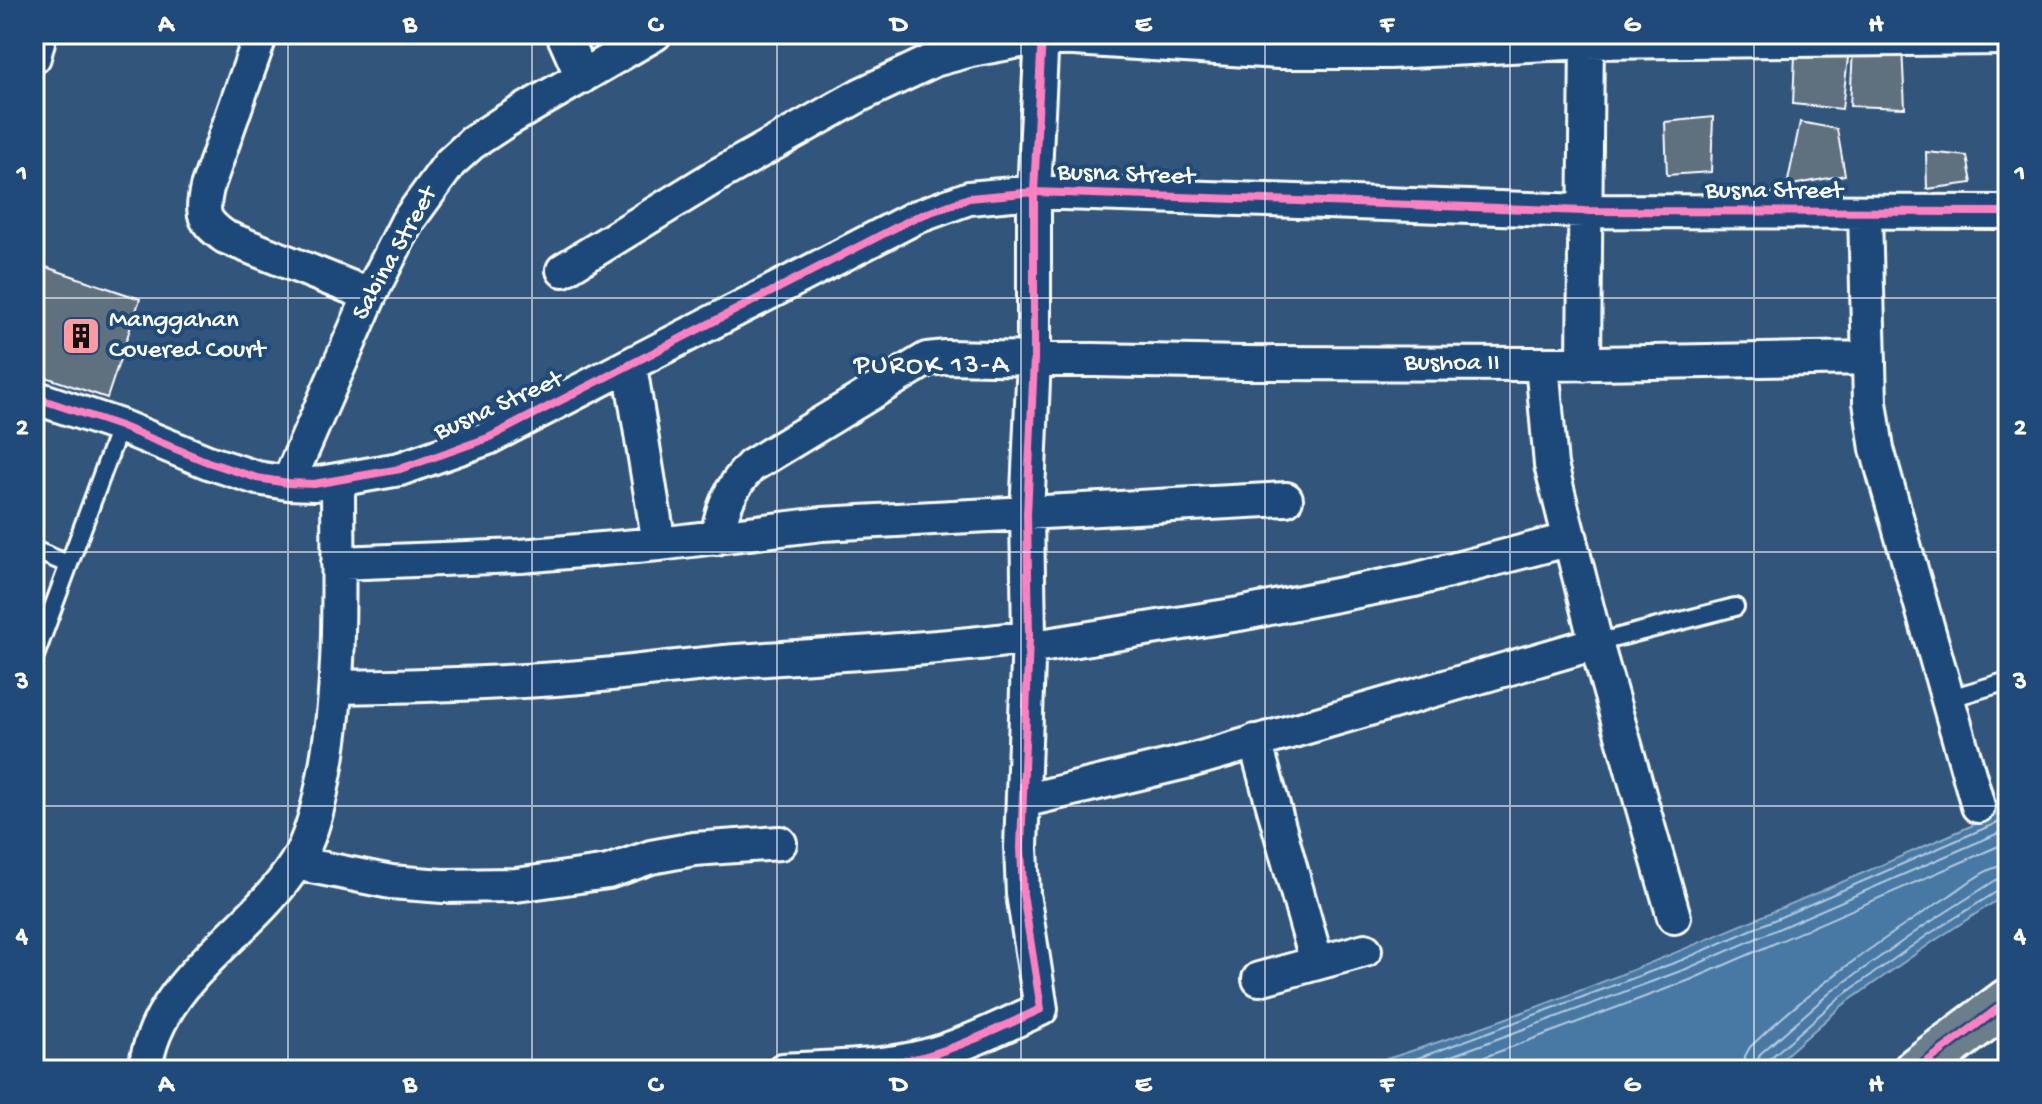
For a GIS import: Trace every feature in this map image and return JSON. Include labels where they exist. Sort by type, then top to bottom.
[{"type":"main road","points":[[1916,1070],[2008,1001]]},
{"type":"street","points":[[34,57],[40,34]]},
{"type":"street","points":[[261,34],[207,188],[204,218],[225,237],[370,295]]},
{"type":"street","points":[[563,34],[582,77]]},
{"type":"street","name":"Sabina Street","points":[[288,483],[370,295],[407,222],[450,163],[472,143],[504,122],[655,34]]},
{"type":"street","points":[[783,1070],[885,1064],[926,1056],[980,1037],[1041,1009],[1023,894],[1023,801],[1028,643],[1027,514],[1034,359],[1034,192],[1042,36]]},
{"type":"street","points":[[563,270],[716,176],[860,95],[934,60],[1042,36],[1279,52],[1390,52],[1587,38],[2008,38]]},
{"type":"street","points":[[1584,364],[1587,38]]},
{"type":"street","name":"Busna Street","points":[[34,397],[257,478],[314,484],[400,469],[477,442],[914,218],[969,198],[1034,192],[1584,211],[2008,212]]},
{"type":"street","points":[[1865,213],[1870,402],[1877,449],[1978,806]]},
{"type":"street","name":"Bushoa II","points":[[717,538],[722,511],[734,484],[751,466],[917,363],[946,357],[1244,363],[1542,364],[1869,358]]},
{"type":"street","points":[[1542,364],[1551,465],[1596,643],[1674,917]]},
{"type":"street","points":[[630,366],[659,544]]},
{"type":"street","points":[[145,1070],[147,1054],[159,1023],[180,991],[268,897],[296,863],[309,835],[321,794],[336,687],[339,627],[338,481]]},
{"type":"street","points":[[338,563],[521,556],[717,538],[822,524],[1286,499]]},
{"type":"street","points":[[336,687],[464,685],[559,679],[663,667],[1028,643],[1239,614],[1399,583],[1571,539]]},
{"type":"street","points":[[1023,801],[1190,761],[1596,643]]},
{"type":"street","points":[[1255,741],[1317,963]]},
{"type":"street","points":[[296,863],[391,882],[443,886],[516,885],[608,872],[651,857],[694,849],[780,843]]},
{"type":"street","points":[[1259,979],[1365,950]]},
{"type":"lane","points":[[34,659],[120,426]]},
{"type":"lane","points":[[34,550],[68,564]]},
{"type":"lane","points":[[1596,643],[1735,607]]},
{"type":"lane","points":[[1947,699],[2008,681]]},
{"type":"water","points":[[2008,810],[2008,893],[1843,1005],[1769,1070],[1351,1070],[1519,1014],[1601,982]]},
{"type":"building","points":[[1902,47],[1905,108],[1850,106],[1853,49]]},
{"type":"building","points":[[1849,49],[1842,109],[1793,104],[1795,54]]},
{"type":"building","points":[[1713,117],[1711,172],[1667,175],[1665,122]]},
{"type":"building","points":[[1800,122],[1837,129],[1845,175],[1787,186]]},
{"type":"building","points":[[1926,152],[1967,156],[1972,183],[1927,189]]},
{"type":"building","name":"Manggahan Covered Court","points":[[34,263],[140,299],[107,398],[34,373]]},
{"type":"cycle path","points":[[783,1070],[873,1065],[926,1056],[970,1041],[1041,1009],[1023,894],[1021,847],[1029,637],[1027,514],[1034,359],[1034,192],[1042,34]]},
{"type":"cycle path","points":[[34,397],[257,478],[314,484],[400,469],[488,438],[914,218],[969,198],[1034,192],[1584,211],[2008,212]]},
{"type":"cycle path","points":[[1916,1070],[2008,1001]]},
{"type":"place","name":"Manggahan Covered Court","points":[[81,336]]},
{"type":"district","name":"PUROK 13-A","points":[[932,366]]}]
